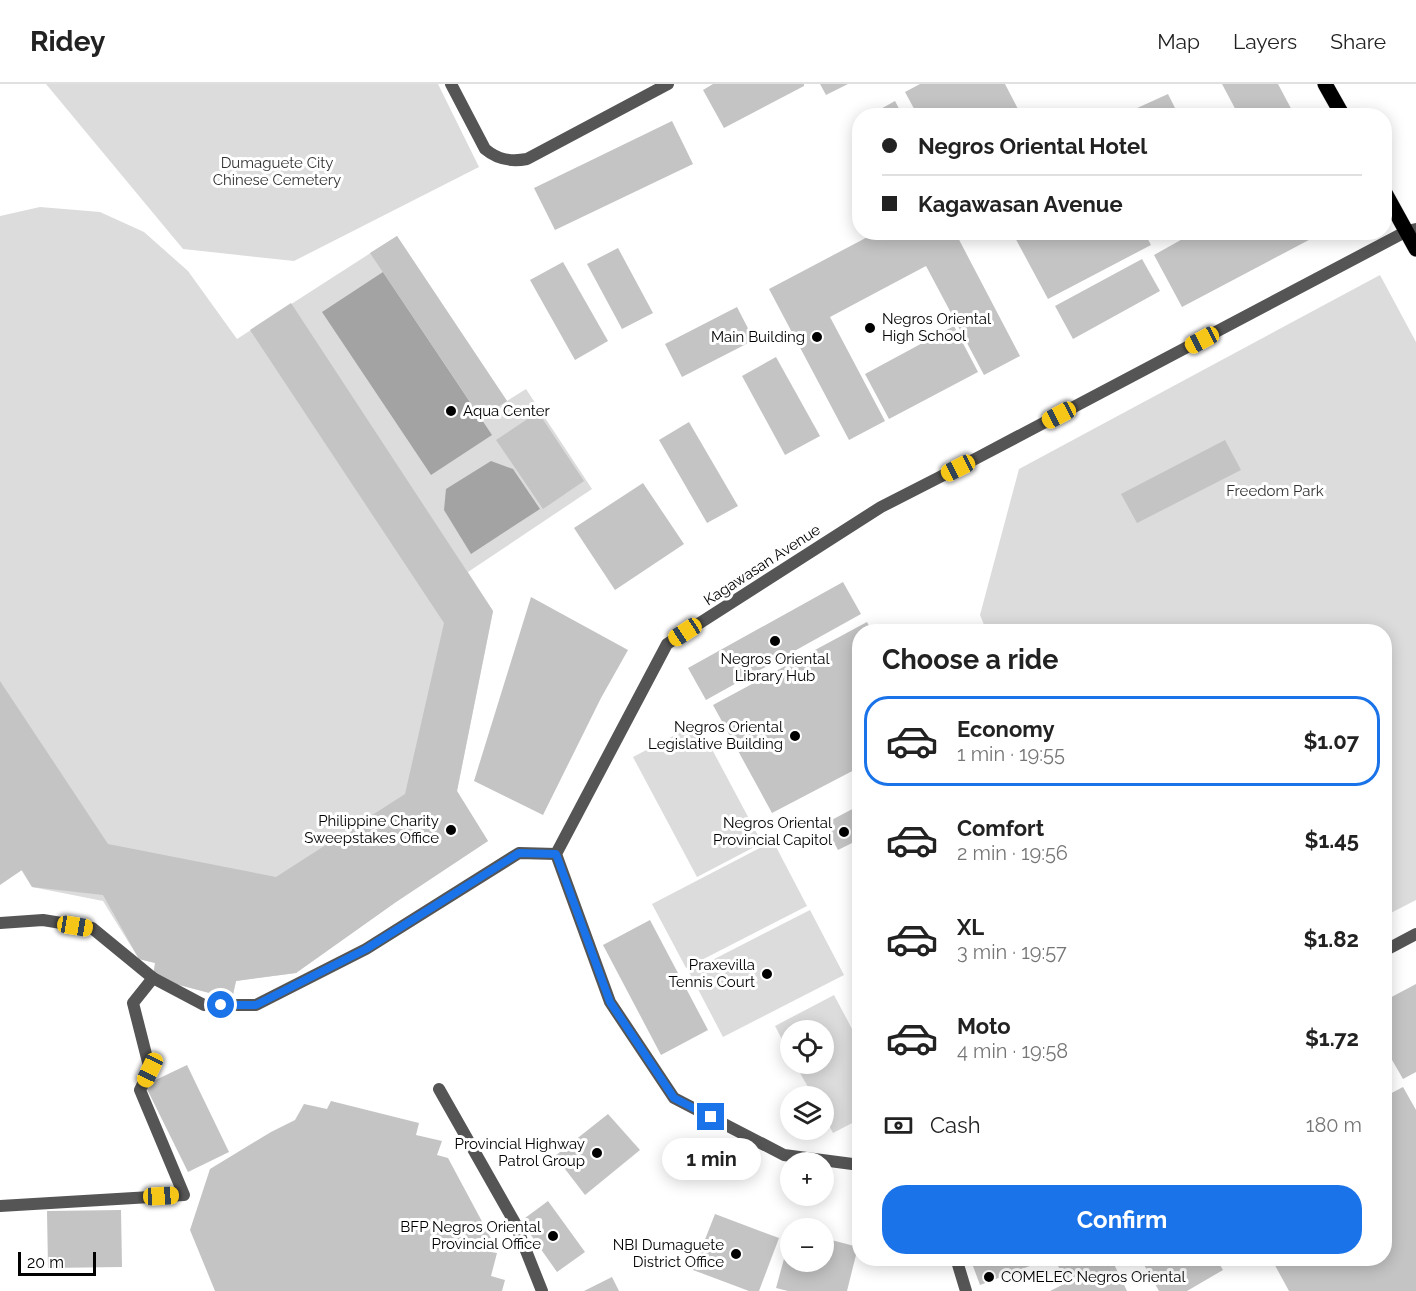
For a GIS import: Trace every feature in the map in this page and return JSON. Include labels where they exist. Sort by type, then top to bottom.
[{"type":"main road","points":[[1325,84],[1338,108]]},
{"type":"main road","points":[[1392,203],[1411,230],[1416,249]]},
{"type":"street","points":[[451,84],[485,149],[494,156],[515,161],[527,159],[668,84]]},
{"type":"street","name":"Kagawasan Avenue","points":[[556,854],[667,644],[880,507],[1411,230]]},
{"type":"street","points":[[0,923],[43,920],[92,928],[153,978],[204,1005],[256,1005],[366,949],[519,853],[556,854],[610,1002],[674,1098],[784,1155],[852,1164]]},
{"type":"street","points":[[1392,947],[1416,934]]},
{"type":"street","points":[[0,1206],[184,1195],[140,1090],[150,1070],[133,1003],[153,978]]},
{"type":"street","points":[[440,1089],[515,1223],[542,1291]]},
{"type":"street","points":[[958,1266],[966,1291]]},
{"type":"green space","name":"Dumaguete City Chinese Cemetery","points":[[46,84],[438,84],[479,167],[294,261],[183,249]]},
{"type":"green space","points":[[40,207],[100,212],[144,232],[188,271],[237,339],[397,236],[507,401],[526,389],[592,489],[468,572],[493,611],[457,791],[488,841],[396,902],[296,973],[236,981],[232,999],[153,978],[155,963],[139,959],[103,901],[32,887],[0,837],[0,216]]},
{"type":"green space","name":"Freedom Park","points":[[1380,275],[1416,342],[1416,900],[1392,912],[1392,624],[984,624],[980,615],[1019,469]]},
{"type":"green space","points":[[698,723],[762,843],[697,877],[633,757]]},
{"type":"green space","points":[[773,841],[807,906],[686,968],[652,904]]},
{"type":"green space","name":"Praxevilla Tennis Court","points":[[810,910],[844,975],[723,1037],[689,972]]},
{"type":"green space","points":[[834,995],[852,1029],[852,1123],[834,1132],[834,1086],[807,1086],[801,1074],[834,1074],[834,1020],[786,1020]]},
{"type":"green space","points":[[780,1023],[780,1036],[775,1026]]},
{"type":"shaded area","points":[[383,272],[492,435],[431,475],[322,312]]},
{"type":"shaded area","points":[[491,461],[513,469],[540,509],[471,554],[444,510],[446,489]]},
{"type":"building","points":[[713,84],[804,84],[804,86],[724,128],[703,90]]},
{"type":"building","points":[[820,84],[848,84],[826,95]]},
{"type":"building","points":[[920,84],[1005,84],[1017,108],[914,108],[905,92]]},
{"type":"building","points":[[1222,84],[1278,84],[1291,108],[1235,108]]},
{"type":"building","points":[[1168,94],[1175,108],[1137,108]]},
{"type":"building","points":[[895,101],[899,108],[882,108]]},
{"type":"building","points":[[672,121],[693,164],[555,230],[534,188]]},
{"type":"building","points":[[397,236],[507,401],[481,418],[370,253]]},
{"type":"building","name":"Main Building","points":[[862,240],[959,240],[1020,356],[984,375],[926,266],[830,317],[885,421],[849,440],[769,289]]},
{"type":"building","points":[[1016,240],[1148,240],[1151,245],[1048,299]]},
{"type":"building","points":[[1181,240],[1309,240],[1182,307],[1154,255]]},
{"type":"building","points":[[618,248],[653,313],[622,329],[587,264]]},
{"type":"building","points":[[1142,259],[1160,291],[1073,339],[1055,306]]},
{"type":"building","points":[[563,262],[608,341],[575,360],[530,280]]},
{"type":"building","points":[[291,303],[493,611],[457,791],[488,841],[396,902],[296,973],[236,981],[232,999],[153,978],[155,963],[139,959],[103,895],[32,887],[22,870],[0,885],[0,681],[108,844],[276,877],[405,794],[444,623],[250,330]]},
{"type":"building","points":[[737,307],[754,340],[682,377],[665,344]]},
{"type":"building","points":[[954,326],[978,372],[889,419],[865,374]]},
{"type":"building","points":[[776,357],[820,436],[785,455],[742,376]]},
{"type":"building","points":[[538,412],[584,481],[543,509],[496,440]]},
{"type":"building","points":[[689,422],[738,506],[707,523],[659,440]]},
{"type":"building","points":[[1225,440],[1241,470],[1137,523],[1121,494]]},
{"type":"building","points":[[643,483],[684,544],[615,590],[574,528]]},
{"type":"building","name":"Negros Oriental Library Hub","points":[[843,582],[861,614],[706,700],[688,668]]},
{"type":"building","points":[[531,597],[628,650],[601,698],[543,815],[474,781]]},
{"type":"building","name":"Negros Oriental Legislative Building","points":[[852,630],[852,771],[772,813],[713,705]]},
{"type":"building","name":"Negros Oriental Provincial Capitol","points":[[852,809],[852,843],[838,850],[824,824]]},
{"type":"building","points":[[650,920],[708,1030],[661,1055],[603,945]]},
{"type":"building","points":[[1416,984],[1416,1072],[1403,1079],[1392,1060],[1392,997]]},
{"type":"building","points":[[187,1065],[229,1152],[188,1172],[145,1085]]},
{"type":"building","points":[[1403,1087],[1416,1110],[1416,1291],[1289,1291],[1275,1266],[1392,1266],[1392,1093]]},
{"type":"building","points":[[331,1101],[419,1123],[416,1135],[442,1141],[437,1155],[448,1158],[493,1242],[491,1252],[497,1253],[491,1276],[505,1280],[502,1291],[215,1291],[190,1230],[210,1169],[295,1120],[304,1104],[327,1109]]},
{"type":"building","name":"Provincial Highway Patrol Group","points":[[608,1114],[640,1150],[585,1195],[555,1156]]},
{"type":"building","name":"BFP Negros Oriental Provincial Office","points":[[548,1201],[585,1252],[557,1272],[521,1221]]},
{"type":"building","points":[[121,1210],[122,1267],[48,1268],[47,1211]]},
{"type":"building","name":"NBI Dumaguete District Office","points":[[715,1214],[779,1238],[759,1291],[749,1291],[693,1270]]},
{"type":"building","points":[[834,1241],[852,1245],[853,1266],[847,1291],[788,1291],[776,1288],[780,1272],[834,1272]]},
{"type":"building","points":[[973,1266],[1030,1266],[980,1285]]},
{"type":"building","points":[[1058,1266],[1115,1266],[1127,1291],[1050,1291],[1064,1284],[1056,1269],[1059,1268]]},
{"type":"building","points":[[1145,1266],[1221,1266],[1223,1270],[1187,1291],[1159,1291]]},
{"type":"building","points":[[612,1277],[619,1291],[584,1291]]},
{"type":"place","name":"Negros Oriental High School","points":[[870,328]]},
{"type":"place","name":"Main Building","points":[[817,337]]},
{"type":"place","name":"Aqua Center","points":[[451,411]]},
{"type":"place","name":"Negros Oriental Library Hub","points":[[775,641]]},
{"type":"place","name":"Negros Oriental Legislative Building","points":[[795,736]]},
{"type":"place","name":"Philippine Charity Sweepstakes Office","points":[[451,830]]},
{"type":"place","name":"Negros Oriental Provincial Capitol","points":[[844,832]]},
{"type":"place","name":"Praxevilla Tennis Court","points":[[767,974]]},
{"type":"place","name":"Provincial Highway Patrol Group","points":[[597,1153]]},
{"type":"place","name":"BFP Negros Oriental Provincial Office","points":[[553,1236]]},
{"type":"place","name":"NBI Dumaguete District Office","points":[[736,1254]]},
{"type":"place","name":"COMELEC Negros Oriental","points":[[989,1277]]},
{"type":"route","points":[[221,1005],[256,1005],[366,949],[519,853],[556,854],[610,1002],[674,1098],[711,1117]]}]
